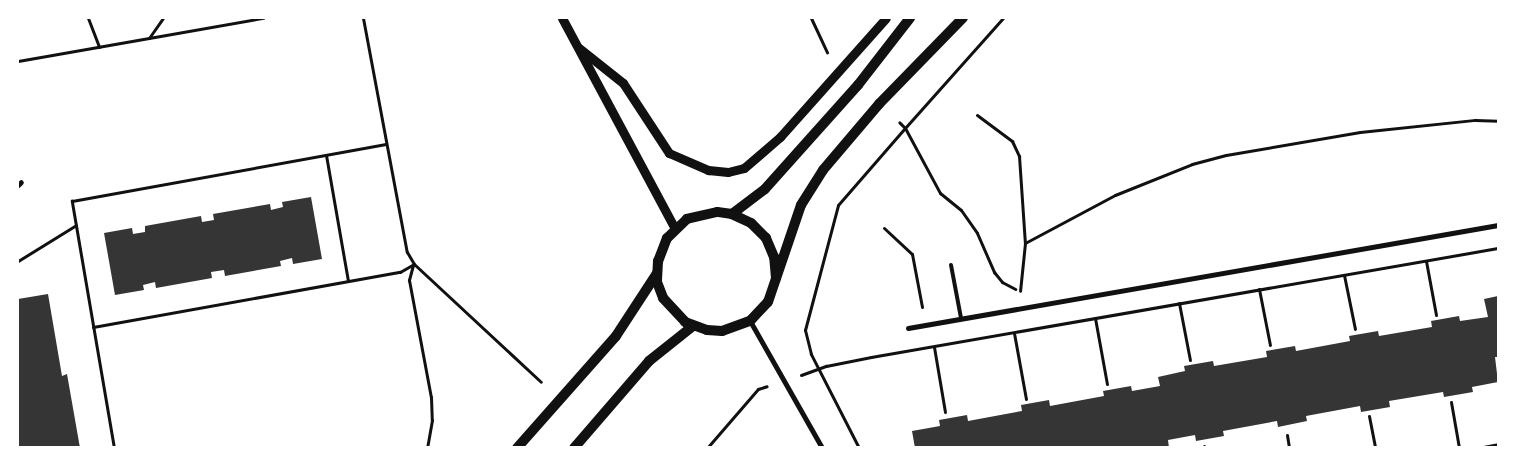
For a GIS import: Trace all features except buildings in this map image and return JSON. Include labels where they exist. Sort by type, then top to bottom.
[{"type":"main road","points":[[732,214],[764,189],[858,85],[910,18]]},
{"type":"main road","points":[[657,273],[667,305],[693,326],[722,331],[750,321],[768,302],[801,205],[823,170],[879,104],[963,18]]},
{"type":"main road","points":[[517,448],[616,336],[657,273],[661,249],[674,229],[701,214],[732,214],[751,223],[766,238],[774,257],[776,278]]},
{"type":"main road","points":[[574,448],[649,361],[693,326]]},
{"type":"street","points":[[562,18],[674,229]]},
{"type":"street","points":[[578,48],[623,83],[669,153],[686,163],[708,170],[728,172],[744,168],[780,137],[886,18]]},
{"type":"street","points":[[908,328],[1498,225]]},
{"type":"street","points":[[750,321],[822,448]]},
{"type":"lane","points":[[952,265],[961,318]]},
{"type":"path","points":[[88,18],[99,47]]},
{"type":"path","points":[[149,38],[163,18]]},
{"type":"path","points":[[18,62],[263,18]]},
{"type":"path","points":[[362,18],[406,252],[414,264],[541,382]]},
{"type":"path","points":[[812,18],[822,47],[832,60]]},
{"type":"path","points":[[859,448],[805,339],[805,330],[838,205],[1003,18]]},
{"type":"path","points":[[977,115],[1017,147],[1025,243],[1020,292],[1027,330]]},
{"type":"path","points":[[1025,243],[1115,195],[1192,164],[1226,155],[1360,132],[1475,120],[1498,121]]},
{"type":"path","points":[[899,122],[905,128],[940,193],[962,210],[977,233],[994,272],[1002,282],[1020,292]]},
{"type":"path","points":[[114,448],[72,201],[386,144]]},
{"type":"path","points":[[326,155],[348,281]]},
{"type":"path","points":[[18,261],[76,226]]},
{"type":"path","points":[[884,228],[912,254],[925,324]]},
{"type":"path","points":[[707,448],[758,389],[819,369],[1027,330],[1498,248]]},
{"type":"path","points":[[1426,260],[1436,315]]},
{"type":"path","points":[[93,326],[400,272],[414,264]]},
{"type":"path","points":[[414,264],[409,280],[431,397],[432,420],[427,448]]},
{"type":"path","points":[[1344,275],[1355,329]]},
{"type":"path","points":[[1259,289],[1270,345]]},
{"type":"path","points":[[1179,303],[1190,360]]},
{"type":"path","points":[[1095,318],[1107,384]]},
{"type":"path","points":[[1014,333],[1026,399]]},
{"type":"path","points":[[934,347],[945,412]]},
{"type":"path","points":[[1451,402],[1459,448]]},
{"type":"path","points":[[1369,416],[1375,448]]},
{"type":"path","points":[[1286,435],[1289,448]]},
{"type":"path","points":[[1478,448],[1498,444]]}]
